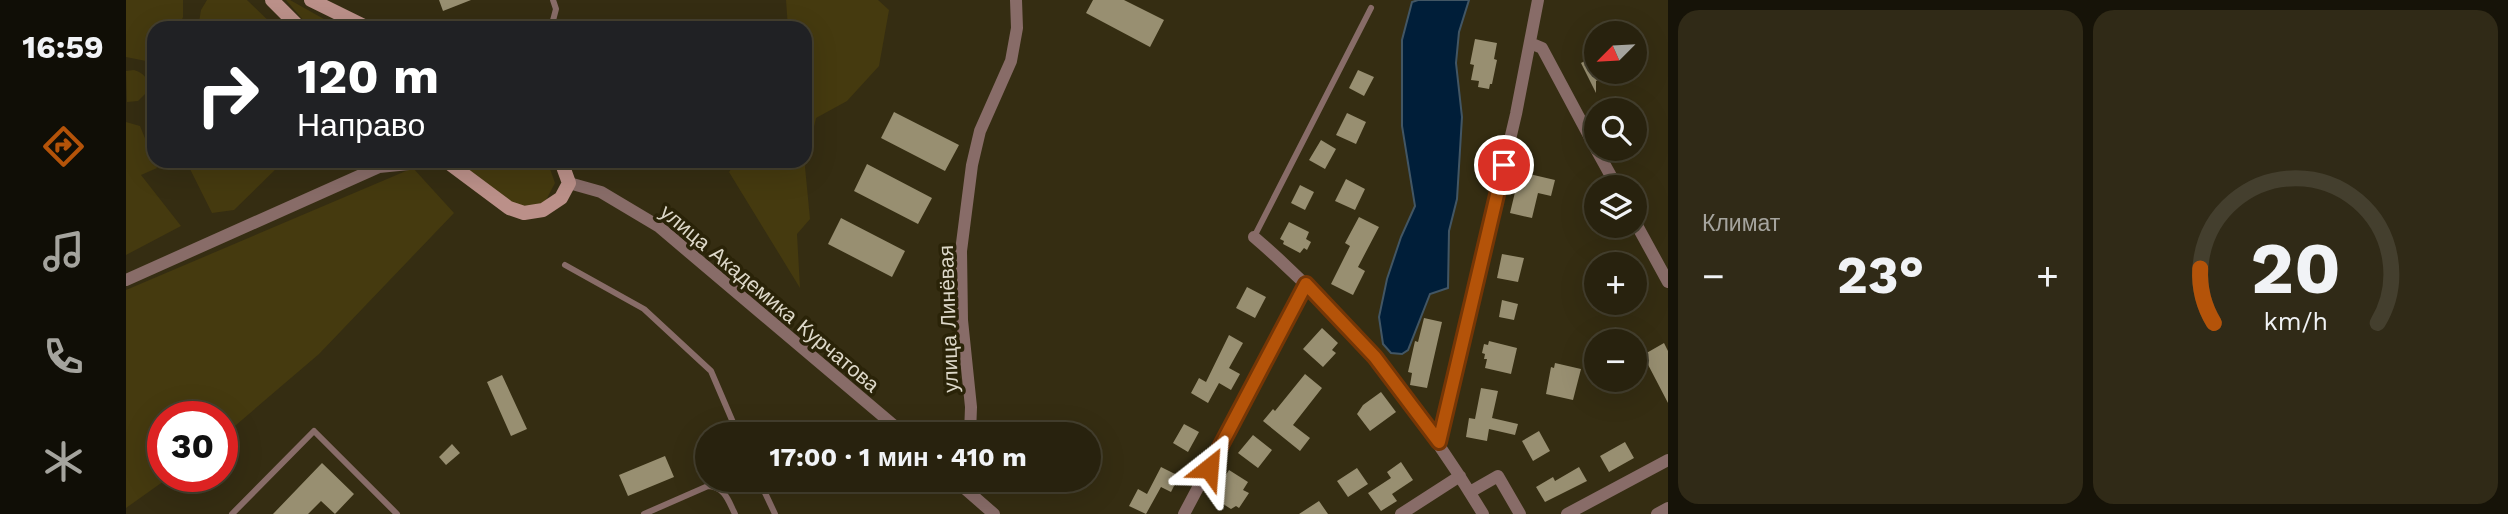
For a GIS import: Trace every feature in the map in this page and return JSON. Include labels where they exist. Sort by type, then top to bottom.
[{"type":"street","points":[[272,0],[293,21]]},
{"type":"street","points":[[311,0],[354,21]]},
{"type":"street","name":"улица Линёвая","points":[[971,422],[962,320],[961,251],[972,165],[980,131],[1011,61],[1017,28],[1016,0]]},
{"type":"street","points":[[1439,442],[1513,127],[1538,0]]},
{"type":"street","points":[[1530,43],[1542,48],[1584,127]]},
{"type":"street","points":[[126,280],[370,168]]},
{"type":"street","points":[[455,168],[509,208],[524,212],[543,210],[561,198],[569,183],[564,168]]},
{"type":"street","name":"улица Академика Курчатова","points":[[569,183],[601,192],[658,226],[890,422]]},
{"type":"street","points":[[1254,237],[1306,284],[1375,357],[1439,442],[1483,514]]},
{"type":"street","points":[[1644,238],[1668,282]]},
{"type":"street","points":[[1184,514],[1306,284]]},
{"type":"street","points":[[1567,514],[1668,460]]},
{"type":"street","points":[[1401,514],[1460,476]]},
{"type":"street","points":[[1470,492],[1498,476],[1520,514]]},
{"type":"street","points":[[971,492],[994,514]]},
{"type":"street","points":[[1657,514],[1668,508]]},
{"type":"lane","points":[[553,0],[556,9],[553,21]]},
{"type":"lane","points":[[1254,237],[1371,8]]},
{"type":"lane","points":[[565,265],[644,309],[711,371],[733,422]]},
{"type":"lane","points":[[232,514],[314,431],[397,514]]},
{"type":"lane","points":[[644,514],[708,486],[716,487],[725,493],[735,514]]},
{"type":"lane","points":[[765,492],[775,514]]},
{"type":"lane","points":[[383,514],[390,507]]},
{"type":"shaded area","points":[[126,0],[183,0],[182,21],[147,21],[147,61],[126,57]]},
{"type":"shaded area","points":[[207,0],[247,0],[269,21],[199,21],[201,10]]},
{"type":"shaded area","points":[[286,0],[328,21],[304,21]]},
{"type":"shaded area","points":[[786,0],[878,0],[889,10],[879,66],[847,101],[816,118],[812,136],[812,21],[788,21]]},
{"type":"shaded area","points":[[134,70],[146,78],[147,92],[138,101],[127,102],[126,71]]},
{"type":"shaded area","points":[[126,122],[140,126],[147,143],[147,168],[157,168],[141,175],[181,226],[126,255]]},
{"type":"shaded area","points":[[190,168],[277,168],[234,210],[212,213]]},
{"type":"shaded area","points":[[413,168],[454,213],[319,354],[238,423],[238,401],[147,401],[148,492],[126,508],[126,290]]},
{"type":"shaded area","points":[[466,168],[550,168],[555,183],[545,202],[527,207],[514,204]]},
{"type":"shaded area","points":[[732,168],[805,168],[810,219],[797,234],[800,288],[729,172]]},
{"type":"water","points":[[1469,0],[1459,32],[1456,63],[1462,117],[1457,199],[1449,231],[1448,288],[1430,294],[1408,350],[1402,354],[1391,353],[1383,344],[1379,317],[1387,279],[1415,206],[1402,126],[1402,40],[1412,2]]},
{"type":"building","points":[[439,0],[471,0],[443,11]]},
{"type":"building","points":[[1093,0],[1124,0],[1164,20],[1150,47],[1086,13]]},
{"type":"building","points":[[1475,39],[1497,43],[1494,59],[1497,60],[1489,89],[1478,87],[1479,81],[1471,80],[1474,65],[1470,64]]},
{"type":"building","points":[[1358,70],[1374,77],[1364,96],[1349,88]]},
{"type":"building","points":[[894,112],[959,145],[945,171],[881,138]]},
{"type":"building","points":[[1347,113],[1366,122],[1356,144],[1336,135]]},
{"type":"building","points":[[1321,140],[1336,149],[1325,169],[1309,160]]},
{"type":"building","points":[[867,164],[932,198],[918,224],[854,191]]},
{"type":"building","points":[[1516,171],[1555,180],[1551,196],[1538,193],[1532,218],[1510,213],[1516,188],[1512,187]]},
{"type":"building","points":[[1346,179],[1365,189],[1355,210],[1335,201]]},
{"type":"building","points":[[1300,185],[1314,192],[1305,210],[1291,203]]},
{"type":"building","points":[[1359,217],[1379,227],[1358,267],[1365,271],[1353,295],[1331,284],[1350,246],[1345,243]]},
{"type":"building","points":[[841,218],[905,251],[892,277],[828,244]]},
{"type":"building","points":[[1289,222],[1309,232],[1306,239],[1311,242],[1307,250],[1304,248],[1300,253],[1283,244],[1284,241],[1280,239]]},
{"type":"building","points":[[1502,254],[1524,258],[1518,282],[1497,278]]},
{"type":"building","points":[[1247,287],[1266,297],[1255,318],[1236,308]]},
{"type":"building","points":[[1502,300],[1518,304],[1514,320],[1499,317]]},
{"type":"building","points":[[1424,318],[1442,322],[1427,388],[1410,385],[1412,373],[1408,372]]},
{"type":"building","points":[[1322,328],[1338,343],[1332,350],[1336,353],[1323,367],[1303,349]]},
{"type":"building","points":[[1229,335],[1243,343],[1229,368],[1240,374],[1231,390],[1219,383],[1208,403],[1191,393],[1199,378],[1206,382]]},
{"type":"building","points":[[1489,341],[1517,348],[1511,374],[1485,368],[1487,359],[1484,359],[1485,354],[1482,353],[1484,344],[1488,345]]},
{"type":"building","points":[[1664,343],[1668,351],[1668,403],[1647,363],[1647,353]]},
{"type":"building","points":[[1555,363],[1581,369],[1573,400],[1546,394],[1551,367],[1554,368]]},
{"type":"building","points":[[1305,374],[1322,388],[1293,425],[1310,438],[1300,451],[1263,421],[1273,409],[1275,411]]},
{"type":"building","points":[[502,375],[527,429],[511,436],[487,382]]},
{"type":"building","points":[[1481,388],[1498,391],[1492,418],[1518,424],[1515,435],[1489,429],[1487,441],[1466,437],[1469,418],[1475,419]]},
{"type":"building","points":[[1381,392],[1396,412],[1370,431],[1357,414],[1363,405]]},
{"type":"building","points":[[1184,424],[1199,432],[1188,452],[1173,443]]},
{"type":"building","points":[[1539,431],[1550,451],[1533,461],[1522,441]]},
{"type":"building","points":[[1253,435],[1272,450],[1258,468],[1238,453]]},
{"type":"building","points":[[1625,442],[1634,458],[1609,472],[1600,456]]},
{"type":"building","points":[[452,444],[460,453],[446,465],[439,457]]},
{"type":"building","points":[[665,456],[674,477],[628,496],[619,475]]},
{"type":"building","points":[[1401,462],[1413,480],[1392,494],[1397,501],[1381,511],[1368,493],[1391,478],[1387,472]]},
{"type":"building","points":[[322,463],[354,494],[335,514],[321,501],[308,514],[273,514]]},
{"type":"building","points":[[1161,467],[1179,476],[1171,492],[1161,487],[1146,514],[1129,506],[1138,489],[1147,494]]},
{"type":"building","points":[[1579,467],[1587,481],[1545,502],[1536,487],[1553,477],[1555,481]]},
{"type":"building","points":[[1357,468],[1368,484],[1348,497],[1337,481]]},
{"type":"building","points":[[1229,470],[1248,482],[1243,490],[1249,493],[1239,508],[1236,506],[1231,509],[1212,497]]},
{"type":"building","points":[[1319,501],[1328,514],[1299,514]]},
{"type":"route","points":[[1209,468],[1306,284],[1375,357],[1439,442],[1504,165]]}]
